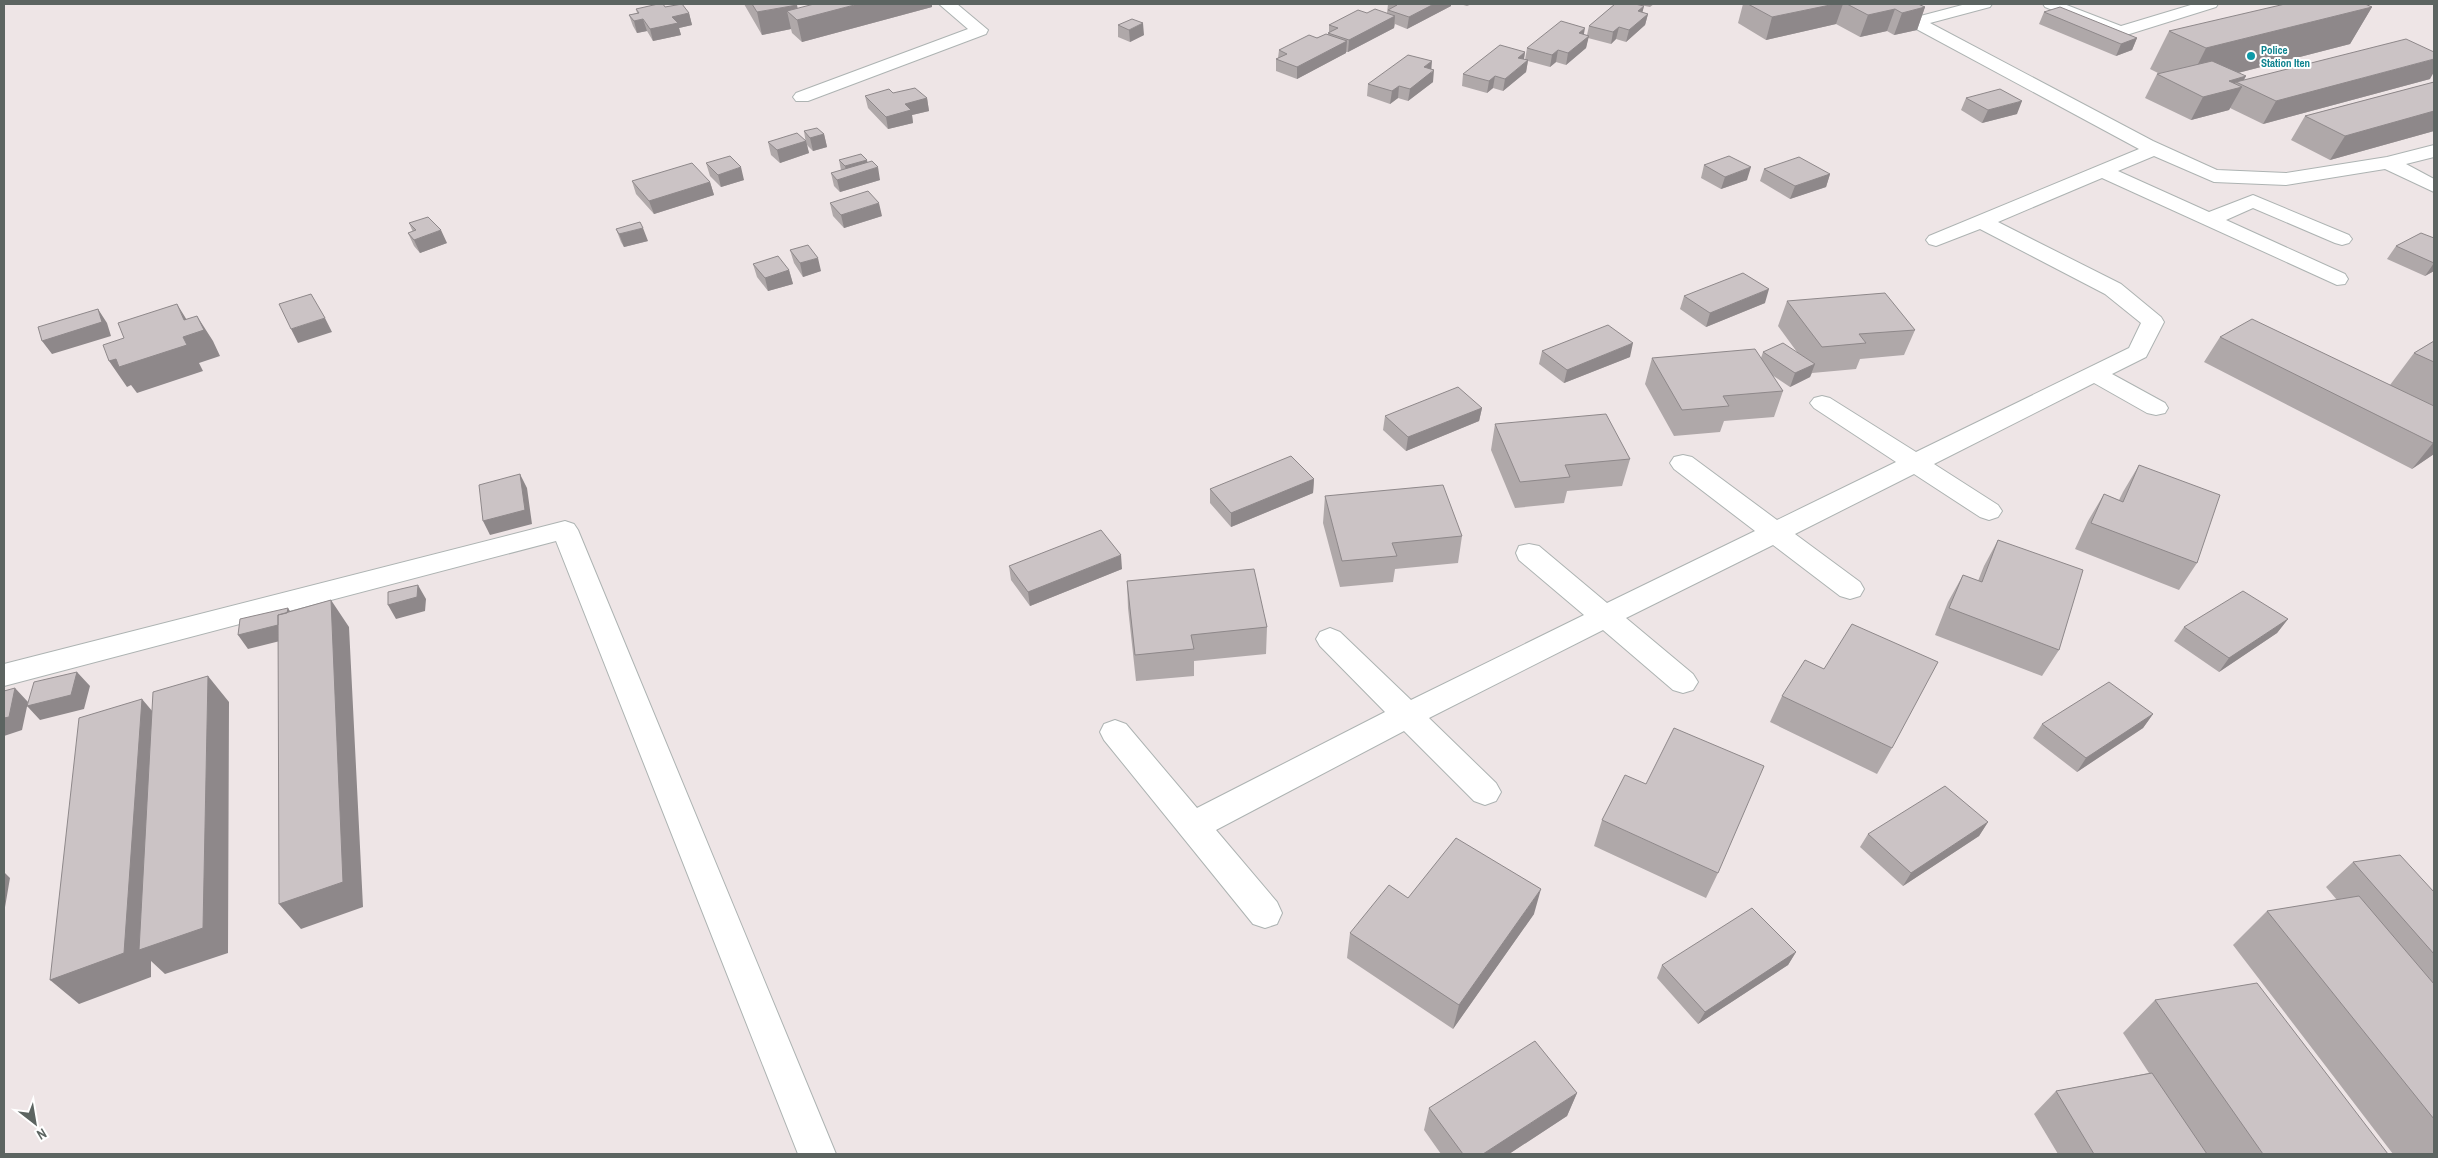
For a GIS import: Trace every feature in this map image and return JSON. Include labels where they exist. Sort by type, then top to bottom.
[{"type":"street","points":[[802,97],[980,30],[948,4]]},
{"type":"street","points":[[1984,4],[1908,18],[2154,149],[2214,176],[2286,179],[2388,163],[2434,151]]},
{"type":"street","points":[[2051,4],[2120,32],[2210,4]]},
{"type":"street","points":[[1936,240],[2154,149]]},
{"type":"street","points":[[2388,163],[2434,186]]},
{"type":"street","points":[[2103,171],[2337,279]]},
{"type":"street","points":[[2208,220],[2253,201],[2342,239]]},
{"type":"street","points":[[1193,826],[1408,716],[2138,352],[2153,322],[2113,289],[1981,221]]},
{"type":"street","points":[[2094,374],[2156,408]]},
{"type":"street","points":[[1822,403],[1989,511]]},
{"type":"street","points":[[1683,463],[1774,534],[1850,589]]},
{"type":"street","points":[[4,675],[565,530],[817,1154]]},
{"type":"street","points":[[1528,553],[1683,682]]},
{"type":"street","points":[[1330,639],[1485,792]]},
{"type":"street","points":[[1115,732],[1265,913]]},
{"type":"building","points":[[663,4],[665,7],[682,4],[689,13],[672,17],[678,23],[650,29],[643,19],[634,21],[629,15],[639,13],[636,9]]},
{"type":"building","points":[[752,4],[796,4],[797,5],[757,12]]},
{"type":"building","points":[[814,4],[858,4],[797,20],[787,11]]},
{"type":"building","points":[[1392,4],[1434,4],[1409,17],[1388,10],[1397,5]]},
{"type":"building","points":[[1615,4],[1644,6],[1638,11],[1648,14],[1629,30],[1619,27],[1613,32],[1589,26]]},
{"type":"building","points":[[1748,4],[1835,4],[1772,17]]},
{"type":"building","points":[[1847,4],[1918,4],[1925,7],[1902,13],[1895,9],[1868,15]]},
{"type":"building","points":[[2285,4],[2365,4],[2372,7],[2206,48],[2169,31]]},
{"type":"building","points":[[2060,7],[2137,38],[2121,44],[2044,12]]},
{"type":"building","points":[[1375,9],[1395,16],[1349,40],[1328,33],[1338,28],[1329,25],[1358,10],[1367,13]]},
{"type":"building","points":[[1132,19],[1143,23],[1129,30],[1118,25]]},
{"type":"building","points":[[1561,21],[1585,28],[1579,33],[1589,36],[1568,53],[1558,50],[1552,55],[1527,48]]},
{"type":"building","points":[[1326,34],[1347,41],[1297,67],[1276,59],[1287,54],[1279,50],[1309,35],[1317,38]]},
{"type":"building","points":[[2406,39],[2434,52],[2434,59],[2276,101],[2236,82]]},
{"type":"building","points":[[1500,45],[1525,52],[1518,58],[1528,60],[1505,79],[1495,76],[1489,81],[1463,74]]},
{"type":"building","points":[[1408,55],[1432,61],[1424,67],[1434,70],[1410,89],[1399,86],[1392,91],[1368,84]]},
{"type":"building","points":[[2212,61],[2246,76],[2229,81],[2242,87],[2203,97],[2157,74]]},
{"type":"building","points":[[2434,82],[2434,111],[2345,136],[2305,116]]},
{"type":"building","points":[[915,88],[927,98],[905,104],[911,110],[886,117],[865,96],[889,89],[893,93]]},
{"type":"building","points":[[2000,89],[2022,101],[1988,110],[1966,98]]},
{"type":"building","points":[[817,128],[824,134],[810,138],[804,131]]},
{"type":"building","points":[[797,133],[806,141],[777,150],[768,142]]},
{"type":"building","points":[[861,154],[867,160],[845,166],[839,160]]},
{"type":"building","points":[[730,156],[741,167],[718,175],[706,163]]},
{"type":"building","points":[[1729,156],[1751,167],[1725,177],[1704,165]]},
{"type":"building","points":[[1799,157],[1830,174],[1795,186],[1764,169]]},
{"type":"building","points":[[872,161],[878,167],[837,180],[831,173]]},
{"type":"building","points":[[692,163],[710,182],[649,201],[632,181]]},
{"type":"building","points":[[868,191],[879,203],[841,215],[830,203]]},
{"type":"building","points":[[428,217],[441,230],[414,240],[408,233],[416,230],[409,223]]},
{"type":"building","points":[[640,222],[643,228],[619,234],[616,229]]},
{"type":"building","points":[[2421,233],[2434,238],[2434,263],[2396,246]]},
{"type":"building","points":[[808,245],[818,258],[800,263],[790,250]]},
{"type":"building","points":[[778,256],[789,270],[765,278],[753,264]]},
{"type":"building","points":[[1743,273],[1769,289],[1710,313],[1684,296]]},
{"type":"building","points":[[1885,293],[1915,330],[1859,334],[1866,343],[1822,347],[1787,301]]},
{"type":"building","points":[[311,294],[325,318],[291,329],[279,304]]},
{"type":"building","points":[[177,304],[184,320],[197,316],[204,330],[183,337],[187,345],[119,367],[116,359],[109,361],[103,345],[124,338],[118,323]]},
{"type":"building","points":[[98,309],[102,322],[42,341],[38,327]]},
{"type":"building","points":[[2252,319],[2434,406],[2434,442],[2220,337]]},
{"type":"building","points":[[1608,325],[1633,343],[1567,370],[1542,351]]},
{"type":"building","points":[[2434,341],[2434,362],[2414,353]]},
{"type":"building","points":[[1783,343],[1815,364],[1795,373],[1763,352]]},
{"type":"building","points":[[1755,349],[1783,391],[1723,396],[1729,406],[1682,410],[1652,358]]},
{"type":"building","points":[[1458,387],[1482,408],[1408,437],[1385,416]]},
{"type":"building","points":[[1606,414],[1630,459],[1565,465],[1570,477],[1520,482],[1495,424]]},
{"type":"building","points":[[1291,456],[1314,479],[1231,513],[1210,489]]},
{"type":"building","points":[[2139,465],[2220,495],[2197,563],[2091,523],[2104,494],[2123,502]]},
{"type":"building","points":[[520,474],[525,510],[483,521],[479,485]]},
{"type":"building","points":[[1443,485],[1462,536],[1392,543],[1397,556],[1342,561],[1325,496]]},
{"type":"building","points":[[1101,530],[1121,555],[1028,592],[1009,566]]},
{"type":"building","points":[[1998,540],[2083,570],[2059,650],[1949,608],[1963,575],[1982,582]]},
{"type":"building","points":[[1254,569],[1267,627],[1191,635],[1194,649],[1135,655],[1127,581]]},
{"type":"building","points":[[418,585],[417,597],[388,605],[388,592]]},
{"type":"building","points":[[2243,591],[2288,619],[2229,658],[2184,627]]},
{"type":"building","points":[[331,600],[343,882],[279,904],[278,615]]},
{"type":"building","points":[[288,608],[287,613],[278,615],[278,625],[238,635],[240,619]]},
{"type":"building","points":[[1852,624],[1938,662],[1892,748],[1782,696],[1805,660],[1824,669]]},
{"type":"building","points":[[77,672],[71,695],[27,706],[34,682]]},
{"type":"building","points":[[208,676],[203,928],[139,950],[153,692]]},
{"type":"building","points":[[2109,682],[2153,714],[2086,758],[2042,724]]},
{"type":"building","points":[[15,688],[9,717],[4,718],[4,691]]},
{"type":"building","points":[[142,699],[124,953],[50,980],[79,718]]},
{"type":"building","points":[[1674,728],[1764,766],[1718,873],[1602,820],[1625,775],[1646,784]]},
{"type":"building","points":[[1945,786],[1988,822],[1911,873],[1868,834]]},
{"type":"building","points":[[1456,838],[1541,889],[1459,1005],[1350,933],[1389,885],[1408,898]]},
{"type":"building","points":[[2400,855],[2434,892],[2434,954],[2353,862]]},
{"type":"building","points":[[2359,896],[2434,984],[2434,1119],[2267,911]]},
{"type":"building","points":[[1752,908],[1796,952],[1705,1012],[1662,965]]},
{"type":"building","points":[[2257,983],[2388,1154],[2263,1154],[2155,1000]]},
{"type":"building","points":[[1535,1041],[1577,1093],[1483,1154],[1463,1154],[1429,1108]]},
{"type":"building","points":[[2152,1073],[2207,1154],[2094,1154],[2056,1091]]},
{"type":"place","name":"Police Station Iten","points":[[2251,56]]}]
